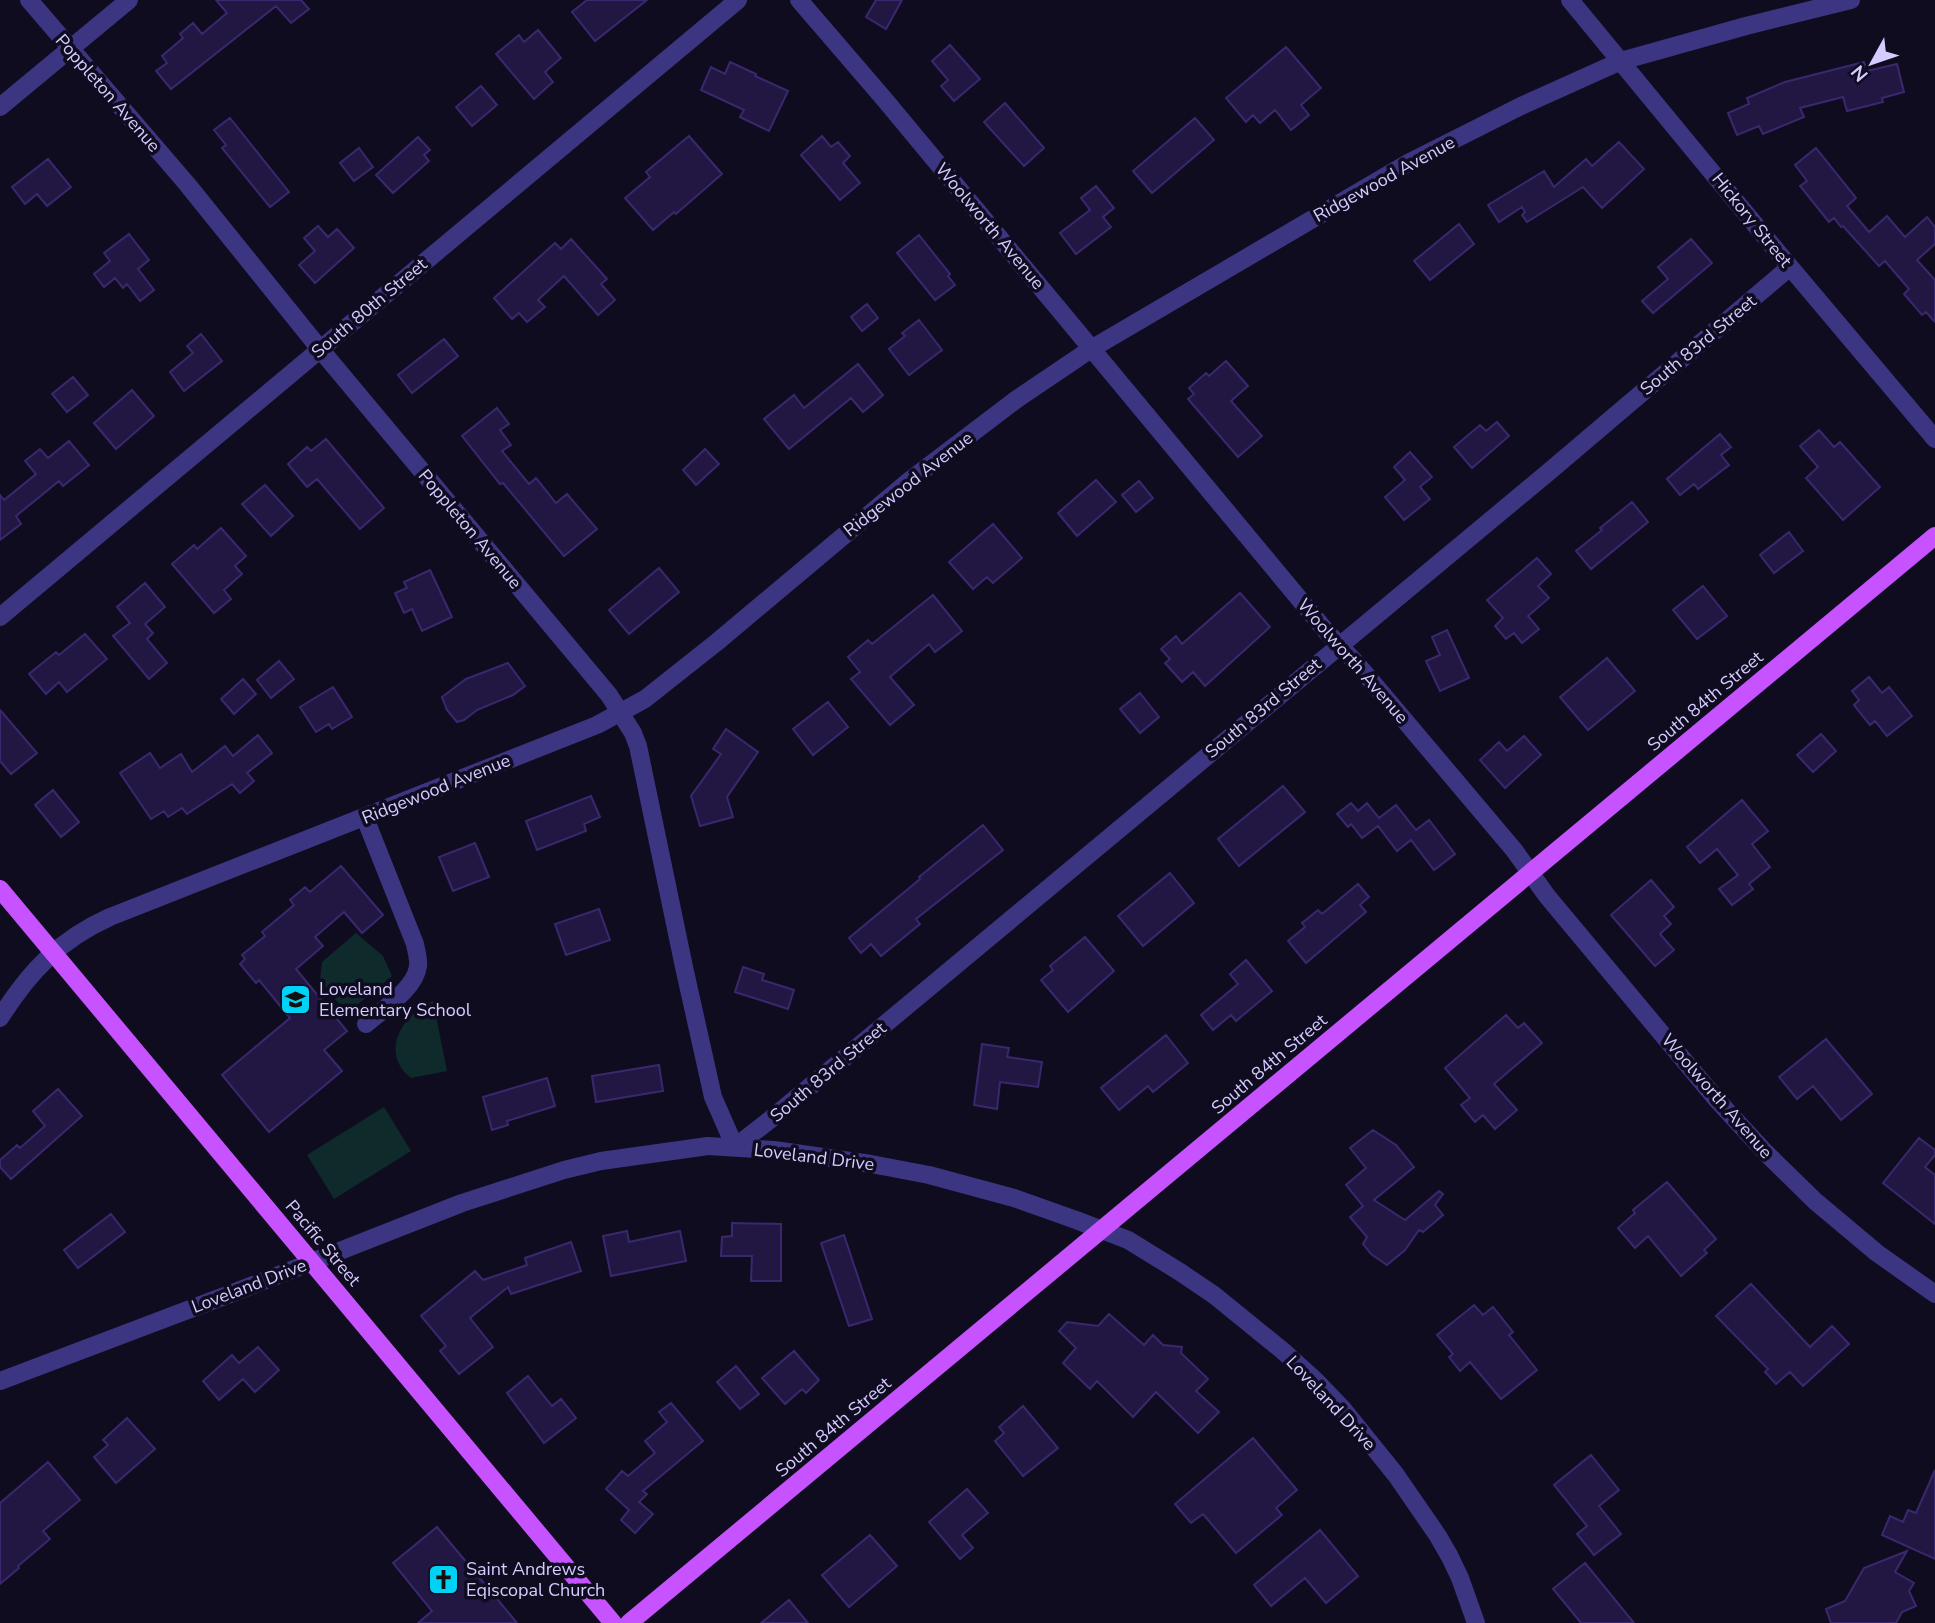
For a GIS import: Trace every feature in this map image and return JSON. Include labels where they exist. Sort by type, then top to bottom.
[{"type":"main road","name":"South 84th Street","points":[[629,1623],[1935,536]]},
{"type":"main road","name":"Pacific Street","points":[[0,890],[613,1623]]},
{"type":"street","name":"Poppleton Avenue","points":[[29,0],[187,184],[320,349],[609,695],[633,733],[713,1097],[735,1147]]},
{"type":"street","points":[[0,107],[129,0]]},
{"type":"street","name":"South 80th Street","points":[[0,617],[738,0]]},
{"type":"street","name":"Woolworth Avenue","points":[[799,0],[1325,631],[1357,664],[1479,809],[1547,896],[1717,1100],[1815,1201],[1867,1245],[1935,1294]]},
{"type":"street","name":"Hickory Street","points":[[1570,0],[1935,439]]},
{"type":"street","name":"Ridgewood Avenue","points":[[0,1018],[22,984],[52,953],[84,929],[597,725],[645,699],[909,481],[1017,399],[1091,349],[1408,163],[1521,106],[1621,61],[1851,0]]},
{"type":"street","name":"South 83rd Street","points":[[735,1147],[1551,470],[1790,267]]},
{"type":"street","points":[[365,818],[415,944],[419,964],[415,978],[406,989],[366,1024]]},
{"type":"street","name":"Loveland Drive","points":[[0,1381],[461,1203],[564,1170],[642,1154],[708,1146],[774,1150],[871,1164],[929,1175],[1014,1198],[1076,1220],[1128,1240],[1214,1295],[1283,1351],[1324,1390],[1342,1408],[1396,1475],[1438,1536],[1460,1578],[1476,1623]]},
{"type":"green space","points":[[356,933],[383,956],[392,976],[347,1013],[320,981],[322,962]]},
{"type":"green space","points":[[433,1001],[447,1071],[411,1078],[401,1068],[397,1057],[398,1035],[412,1015]]},
{"type":"green space","points":[[384,1107],[411,1151],[334,1199],[307,1155]]},
{"type":"building","points":[[216,0],[301,0],[309,9],[291,23],[276,6],[171,89],[156,71],[167,63],[162,56],[183,38],[180,34],[193,23],[202,34],[227,13]]},
{"type":"building","points":[[587,0],[647,0],[595,41],[572,12]]},
{"type":"building","points":[[876,0],[902,0],[886,29],[866,17]]},
{"type":"building","points":[[538,30],[561,58],[545,72],[553,82],[534,99],[496,54],[519,35],[524,42]]},
{"type":"building","points":[[950,45],[980,79],[954,101],[941,86],[948,80],[932,61]]},
{"type":"building","points":[[1286,47],[1321,88],[1301,105],[1309,115],[1291,130],[1275,110],[1260,123],[1253,115],[1246,122],[1226,98]]},
{"type":"building","points":[[730,62],[788,91],[769,131],[740,117],[744,110],[701,90],[711,67],[725,74]]},
{"type":"building","points":[[1864,62],[1867,71],[1897,64],[1904,92],[1882,98],[1883,102],[1847,111],[1843,97],[1800,108],[1804,117],[1763,134],[1759,126],[1737,135],[1728,113],[1749,104],[1747,98],[1785,82]]},
{"type":"building","points":[[481,86],[497,105],[472,126],[456,107]]},
{"type":"building","points":[[1005,103],[1044,148],[1024,166],[984,122]]},
{"type":"building","points":[[230,118],[289,192],[270,207],[222,148],[226,145],[214,130]]},
{"type":"building","points":[[1195,118],[1214,140],[1152,193],[1133,171]]},
{"type":"building","points":[[689,136],[722,174],[653,230],[625,198],[650,177],[646,172]]},
{"type":"building","points":[[822,136],[831,147],[838,142],[850,156],[843,163],[860,183],[840,200],[801,155]]},
{"type":"building","points":[[418,137],[430,150],[424,155],[429,161],[393,193],[376,175]]},
{"type":"building","points":[[1619,142],[1644,169],[1602,208],[1583,187],[1527,222],[1522,215],[1525,212],[1522,207],[1499,222],[1488,205],[1544,171],[1554,187],[1586,159],[1592,166]]},
{"type":"building","points":[[359,148],[373,167],[354,181],[340,163]]},
{"type":"building","points":[[1816,148],[1856,198],[1847,206],[1869,232],[1887,216],[1905,237],[1927,217],[1935,227],[1935,244],[1917,260],[1935,280],[1935,322],[1926,312],[1922,315],[1904,294],[1909,289],[1885,261],[1879,266],[1834,218],[1829,222],[1800,186],[1807,181],[1795,165]]},
{"type":"building","points":[[48,159],[71,187],[47,206],[37,194],[25,204],[12,187]]},
{"type":"building","points":[[1096,186],[1114,208],[1103,217],[1111,227],[1076,254],[1060,233],[1090,210],[1081,198]]},
{"type":"building","points":[[1459,224],[1474,244],[1430,280],[1414,261]]},
{"type":"building","points":[[318,226],[328,237],[337,229],[354,248],[315,283],[299,265],[315,251],[304,238]]},
{"type":"building","points":[[129,234],[149,260],[138,269],[154,290],[140,301],[127,284],[123,288],[115,278],[104,287],[94,274],[110,261],[104,253]]},
{"type":"building","points":[[919,235],[950,274],[948,276],[955,285],[935,300],[897,253]]},
{"type":"building","points":[[571,239],[607,279],[601,284],[615,300],[598,315],[564,276],[538,300],[545,307],[527,322],[519,313],[512,319],[494,298],[555,243],[561,249]]},
{"type":"building","points":[[1691,239],[1712,263],[1653,313],[1642,301],[1668,279],[1658,267]]},
{"type":"building","points":[[867,304],[878,318],[862,331],[851,317]]},
{"type":"building","points":[[919,320],[942,350],[909,375],[889,349],[905,336],[902,333]]},
{"type":"building","points":[[201,334],[222,361],[184,391],[170,372],[193,353],[187,346]]},
{"type":"building","points":[[444,339],[458,356],[412,393],[398,375]]},
{"type":"building","points":[[1226,361],[1248,386],[1231,401],[1262,436],[1238,457],[1188,399],[1194,394],[1189,388]]},
{"type":"building","points":[[858,364],[883,395],[863,412],[851,398],[789,449],[764,419],[794,395],[804,408]]},
{"type":"building","points":[[73,377],[88,395],[67,412],[52,394]]},
{"type":"building","points":[[132,390],[154,416],[116,449],[94,423]]},
{"type":"building","points":[[497,408],[509,424],[500,430],[511,445],[502,451],[529,484],[536,478],[556,503],[567,494],[597,529],[564,556],[503,483],[500,484],[462,436]]},
{"type":"building","points":[[1497,422],[1509,436],[1472,468],[1454,447],[1480,425],[1486,431]]},
{"type":"building","points":[[1819,430],[1834,447],[1840,442],[1880,487],[1843,520],[1806,478],[1818,467],[1800,446]]},
{"type":"building","points":[[1720,434],[1731,447],[1721,455],[1729,465],[1698,489],[1694,484],[1680,495],[1667,479]]},
{"type":"building","points":[[326,439],[384,508],[360,529],[317,479],[307,487],[288,464],[307,447],[311,451]]},
{"type":"building","points":[[69,441],[89,465],[63,486],[59,481],[16,516],[21,524],[0,540],[0,495],[4,500],[36,474],[25,461],[40,449],[48,458]]},
{"type":"building","points":[[705,449],[719,464],[696,485],[683,470]]},
{"type":"building","points":[[1410,452],[1432,477],[1420,487],[1430,499],[1404,520],[1385,497],[1405,480],[1394,467]]},
{"type":"building","points":[[1096,480],[1116,502],[1077,536],[1058,513]]},
{"type":"building","points":[[1139,481],[1153,498],[1136,512],[1122,495]]},
{"type":"building","points":[[265,485],[293,516],[271,536],[242,504]]},
{"type":"building","points":[[1632,502],[1648,522],[1591,569],[1576,551]]},
{"type":"building","points":[[993,524],[1022,558],[993,583],[987,577],[973,589],[949,562]]},
{"type":"building","points":[[221,528],[246,556],[235,566],[242,574],[224,590],[231,599],[214,613],[172,564],[194,545],[197,549]]},
{"type":"building","points":[[1789,532],[1803,551],[1774,573],[1760,555]]},
{"type":"building","points":[[1537,558],[1551,574],[1538,586],[1549,598],[1528,616],[1539,629],[1522,643],[1514,633],[1506,639],[1495,626],[1503,618],[1487,600]]},
{"type":"building","points":[[659,568],[679,592],[629,634],[609,610]]},
{"type":"building","points":[[430,570],[452,617],[422,631],[412,609],[404,613],[395,593],[407,588],[404,582]]},
{"type":"building","points":[[145,583],[165,607],[145,624],[153,633],[147,639],[167,663],[149,679],[113,636],[130,623],[117,607]]},
{"type":"building","points":[[1703,586],[1727,616],[1697,639],[1673,610]]},
{"type":"building","points":[[1240,593],[1270,627],[1205,686],[1193,672],[1182,682],[1165,663],[1170,659],[1161,649],[1176,636],[1182,644]]},
{"type":"building","points":[[933,595],[962,631],[935,652],[929,644],[890,677],[914,705],[890,725],[851,679],[860,672],[848,657],[868,640],[872,644]]},
{"type":"building","points":[[1447,630],[1469,678],[1440,691],[1426,661],[1440,655],[1432,637]]},
{"type":"building","points":[[85,634],[107,659],[67,692],[59,682],[46,694],[29,674],[56,652],[59,655]]},
{"type":"building","points":[[1607,658],[1635,691],[1588,730],[1560,697]]},
{"type":"building","points":[[279,661],[294,679],[271,698],[257,680]]},
{"type":"building","points":[[508,663],[525,686],[513,695],[477,710],[457,722],[447,710],[442,697],[466,679]]},
{"type":"building","points":[[1869,677],[1882,693],[1889,687],[1912,716],[1887,736],[1875,721],[1870,725],[1854,705],[1859,700],[1852,691]]},
{"type":"building","points":[[243,679],[256,694],[234,714],[221,699]]},
{"type":"building","points":[[333,687],[352,717],[332,729],[329,724],[316,732],[300,707]]},
{"type":"building","points":[[1140,693],[1159,717],[1140,733],[1120,709]]},
{"type":"building","points":[[828,702],[848,727],[813,755],[793,729]]},
{"type":"building","points":[[0,710],[37,753],[11,774],[0,761]]},
{"type":"building","points":[[726,729],[758,752],[727,797],[733,817],[700,826],[691,796],[721,754],[713,749]]},
{"type":"building","points":[[1821,734],[1836,751],[1813,772],[1797,755]]},
{"type":"building","points":[[258,735],[272,753],[247,773],[254,781],[240,793],[232,784],[187,814],[182,808],[168,817],[164,811],[151,819],[120,773],[150,753],[160,768],[181,754],[192,772],[225,746],[233,756]]},
{"type":"building","points":[[1524,736],[1541,755],[1505,788],[1480,760],[1499,742],[1507,751]]},
{"type":"building","points":[[1283,786],[1305,812],[1239,866],[1218,839]]},
{"type":"building","points":[[53,790],[79,822],[61,837],[35,805]]},
{"type":"building","points":[[591,796],[600,817],[584,824],[586,831],[537,850],[526,821]]},
{"type":"building","points":[[1742,800],[1768,831],[1752,844],[1770,867],[1749,884],[1753,889],[1732,905],[1719,889],[1738,875],[1717,849],[1700,863],[1687,847]]},
{"type":"building","points":[[1351,803],[1358,811],[1367,803],[1379,818],[1396,805],[1416,830],[1429,820],[1455,854],[1434,870],[1411,840],[1397,851],[1378,826],[1362,838],[1351,824],[1348,827],[1337,814]]},
{"type":"building","points":[[983,825],[1003,850],[916,919],[920,924],[881,956],[871,944],[861,953],[849,938]]},
{"type":"building","points":[[475,843],[489,877],[453,891],[439,857]]},
{"type":"building","points":[[341,866],[383,915],[362,933],[344,912],[315,937],[323,946],[296,969],[347,1031],[324,1050],[342,1071],[269,1132],[222,1075],[290,1018],[259,980],[256,983],[240,964],[245,959],[242,955],[265,936],[262,932],[294,905],[290,900],[305,887],[310,892]]},
{"type":"building","points":[[1170,873],[1194,903],[1143,946],[1118,916]]},
{"type":"building","points":[[1651,880],[1674,907],[1664,916],[1671,924],[1660,934],[1674,950],[1655,966],[1611,915]]},
{"type":"building","points":[[1358,884],[1369,897],[1360,905],[1366,912],[1306,963],[1288,941],[1305,927],[1302,923],[1318,910],[1322,914]]},
{"type":"building","points":[[599,909],[610,940],[566,955],[555,924]]},
{"type":"building","points":[[1085,937],[1114,971],[1068,1012],[1041,980],[1053,970],[1050,966]]},
{"type":"building","points":[[1246,960],[1272,991],[1236,1021],[1231,1015],[1213,1030],[1201,1015],[1238,984],[1230,974]]},
{"type":"building","points":[[743,967],[764,974],[762,980],[794,990],[788,1009],[735,992]]},
{"type":"building","points":[[1506,1015],[1518,1028],[1524,1023],[1542,1043],[1494,1084],[1517,1110],[1495,1129],[1483,1115],[1475,1122],[1461,1105],[1470,1098],[1445,1068]]},
{"type":"building","points":[[1166,1035],[1188,1063],[1153,1092],[1148,1086],[1119,1110],[1101,1088]]},
{"type":"building","points":[[1826,1039],[1872,1094],[1841,1120],[1813,1086],[1797,1099],[1779,1077]]},
{"type":"building","points":[[982,1044],[1009,1048],[1007,1057],[1042,1062],[1038,1087],[1000,1082],[997,1109],[974,1105]]},
{"type":"building","points":[[659,1065],[663,1091],[596,1102],[592,1076]]},
{"type":"building","points":[[547,1078],[555,1106],[507,1121],[508,1125],[492,1130],[483,1097]]},
{"type":"building","points":[[58,1089],[82,1116],[11,1179],[0,1167],[0,1160],[17,1145],[20,1148],[45,1126],[33,1111]]},
{"type":"building","points":[[1373,1130],[1396,1145],[1414,1167],[1374,1200],[1405,1220],[1439,1191],[1443,1194],[1435,1205],[1443,1215],[1423,1232],[1419,1230],[1405,1250],[1387,1265],[1371,1254],[1363,1244],[1367,1237],[1350,1217],[1363,1206],[1346,1185],[1366,1168],[1350,1148]]},
{"type":"building","points":[[1919,1138],[1935,1150],[1935,1155],[1925,1167],[1935,1175],[1935,1224],[1883,1183]]},
{"type":"building","points":[[1667,1182],[1716,1239],[1704,1250],[1707,1253],[1681,1276],[1648,1236],[1635,1248],[1618,1228],[1635,1213],[1633,1210]]},
{"type":"building","points":[[111,1214],[125,1232],[78,1268],[64,1250]]},
{"type":"building","points":[[732,1223],[781,1224],[781,1281],[751,1281],[752,1256],[721,1256],[722,1237],[732,1236]]},
{"type":"building","points":[[627,1231],[629,1242],[680,1231],[686,1261],[611,1276],[603,1236]]},
{"type":"building","points":[[844,1235],[872,1319],[849,1326],[821,1243]]},
{"type":"building","points":[[571,1242],[581,1271],[511,1294],[508,1287],[470,1318],[493,1347],[459,1374],[440,1351],[446,1346],[421,1316],[475,1271],[483,1280],[527,1265],[525,1258]]},
{"type":"building","points":[[1751,1284],[1810,1347],[1832,1326],[1849,1344],[1803,1386],[1790,1372],[1776,1384],[1765,1372],[1768,1369],[1716,1316]]},
{"type":"building","points":[[1474,1305],[1483,1315],[1493,1307],[1513,1332],[1509,1335],[1537,1370],[1501,1399],[1470,1362],[1460,1371],[1449,1357],[1453,1354],[1437,1335]]},
{"type":"building","points":[[1109,1314],[1144,1345],[1153,1335],[1163,1345],[1182,1347],[1181,1353],[1208,1379],[1196,1391],[1219,1412],[1198,1433],[1156,1392],[1133,1417],[1097,1381],[1090,1389],[1063,1363],[1076,1348],[1059,1331],[1067,1322],[1098,1326]]},
{"type":"building","points":[[258,1347],[279,1370],[255,1392],[243,1379],[219,1400],[203,1381],[232,1355],[239,1363]]},
{"type":"building","points":[[794,1351],[819,1380],[806,1393],[802,1389],[785,1404],[762,1378]]},
{"type":"building","points":[[736,1366],[759,1394],[740,1409],[717,1382]]},
{"type":"building","points":[[528,1376],[552,1406],[561,1399],[576,1418],[544,1443],[507,1393]]},
{"type":"building","points":[[671,1403],[703,1441],[643,1491],[647,1494],[639,1502],[653,1514],[635,1533],[621,1520],[629,1510],[606,1489],[622,1471],[628,1476],[655,1453],[645,1441],[667,1422],[659,1412]]},
{"type":"building","points":[[1023,1406],[1058,1448],[1023,1476],[995,1441],[1004,1433],[999,1427]]},
{"type":"building","points":[[127,1418],[155,1449],[116,1483],[94,1457],[108,1445],[103,1440]]},
{"type":"building","points":[[1253,1438],[1297,1490],[1276,1508],[1282,1515],[1236,1553],[1203,1514],[1191,1523],[1175,1504]]},
{"type":"building","points":[[1591,1455],[1619,1490],[1599,1506],[1621,1534],[1594,1555],[1577,1534],[1587,1526],[1554,1485]]},
{"type":"building","points":[[48,1462],[80,1500],[43,1531],[50,1539],[0,1584],[0,1503]]},
{"type":"building","points":[[1935,1470],[1935,1559],[1882,1535],[1890,1516],[1903,1522],[1908,1510],[1916,1513]]},
{"type":"building","points":[[967,1489],[988,1513],[962,1535],[973,1548],[960,1559],[929,1522]]},
{"type":"building","name":"Saint Andrews Eqiscopal Church","points":[[437,1527],[517,1623],[418,1623],[432,1611],[393,1563]]},
{"type":"building","points":[[1320,1530],[1358,1576],[1326,1603],[1305,1578],[1271,1606],[1254,1585]]},
{"type":"building","points":[[870,1535],[897,1566],[849,1607],[822,1575]]},
{"type":"building","points":[[1907,1551],[1895,1572],[1914,1583],[1909,1591],[1916,1606],[1902,1612],[1896,1623],[1831,1623],[1826,1609],[1845,1601],[1864,1568]]},
{"type":"building","points":[[1585,1563],[1634,1623],[1581,1623],[1553,1589]]},
{"type":"building","points":[[789,1600],[808,1623],[761,1623]]},
{"type":"place","name":"Loveland Elementary School","points":[[296,999]]},
{"type":"place","name":"Saint Andrews Eqiscopal Church","points":[[443,1579]]}]
